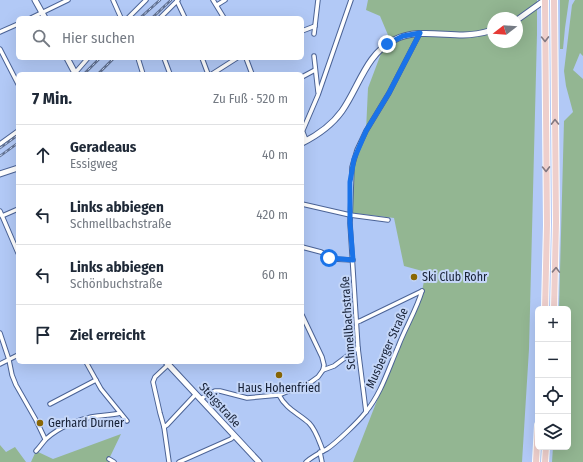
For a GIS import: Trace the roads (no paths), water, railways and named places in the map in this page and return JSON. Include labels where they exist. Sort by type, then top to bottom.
[{"type":"highway","points":[[545,0],[547,225],[545,306]]},
{"type":"highway","points":[[554,0],[556,222],[554,306]]},
{"type":"highway","points":[[536,462],[537,450]]},
{"type":"highway","points":[[545,462],[546,450]]},
{"type":"main road","points":[[35,0],[44,16]]},
{"type":"main road","points":[[523,16],[545,0]]},
{"type":"main road","points":[[304,142],[326,128],[337,117],[370,61],[383,47],[397,38],[420,33],[463,35],[487,31]]},
{"type":"main road","points":[[68,60],[74,72]]},
{"type":"main road","points":[[0,174],[16,169]]},
{"type":"main road","name":"Steigstraße","points":[[170,364],[259,462]]},
{"type":"street","points":[[35,16],[68,0]]},
{"type":"street","points":[[113,0],[120,16]]},
{"type":"street","points":[[130,16],[146,0]]},
{"type":"street","points":[[162,16],[178,0],[184,16]]},
{"type":"street","points":[[214,0],[223,16]]},
{"type":"street","points":[[217,5],[225,0]]},
{"type":"street","points":[[314,34],[318,0]]},
{"type":"street","points":[[304,126],[318,95],[351,0]]},
{"type":"street","points":[[0,32],[16,25]]},
{"type":"street","points":[[304,29],[315,26]]},
{"type":"street","name":"Schmellbachstraße","points":[[366,412],[358,348],[350,216],[352,167],[357,150],[420,33]]},
{"type":"street","points":[[0,49],[16,80]]},
{"type":"street","points":[[314,56],[318,95]]},
{"type":"street","points":[[76,72],[86,60]]},
{"type":"street","points":[[139,60],[143,72]]},
{"type":"street","points":[[165,60],[169,72]]},
{"type":"street","points":[[203,60],[209,72]]},
{"type":"street","points":[[213,72],[234,60]]},
{"type":"street","points":[[247,60],[251,72]]},
{"type":"street","points":[[304,76],[315,70]]},
{"type":"street","points":[[0,144],[16,132]]},
{"type":"street","points":[[304,204],[350,216],[388,220]]},
{"type":"street","points":[[2,216],[16,210]]},
{"type":"street","points":[[0,211],[16,248]]},
{"type":"street","points":[[304,248],[321,252],[333,259],[353,260]]},
{"type":"street","name":"Musberger Straße","points":[[306,462],[328,448],[366,412],[378,394],[422,291],[410,296]]},
{"type":"street","points":[[357,322],[360,322],[410,296],[419,301]]},
{"type":"street","points":[[200,398],[214,391],[220,391],[247,398],[280,395],[312,382],[323,370],[324,364],[304,319]]},
{"type":"street","points":[[0,333],[16,385],[45,439]]},
{"type":"street","points":[[323,370],[334,366],[358,348]]},
{"type":"street","points":[[0,364],[16,356]]},
{"type":"street","points":[[87,364],[101,390],[127,421]]},
{"type":"street","points":[[168,364],[155,377],[153,382],[164,427],[169,462]]},
{"type":"street","points":[[50,404],[96,380]]},
{"type":"street","points":[[164,427],[196,394]]},
{"type":"street","points":[[280,395],[284,404],[312,427],[322,451],[322,462]]},
{"type":"street","points":[[36,451],[45,439],[62,428],[79,421],[98,416],[114,415],[120,412]]},
{"type":"street","points":[[179,462],[234,436]]},
{"type":"street","points":[[109,459],[114,462]]},
{"type":"railway","points":[[142,16],[160,0]]},
{"type":"railway","points":[[154,16],[171,0]]},
{"type":"railway","points":[[86,72],[98,60]]},
{"type":"railway","points":[[100,72],[112,60]]},
{"type":"railway","points":[[0,148],[16,136]]},
{"type":"railway","points":[[0,156],[16,144]]},
{"type":"place","name":"Ski Club Rohr","points":[[414,277]]},
{"type":"place","name":"Haus Hohenfried","points":[[279,375]]},
{"type":"place","name":"Gerhard Durner","points":[[40,423]]}]
